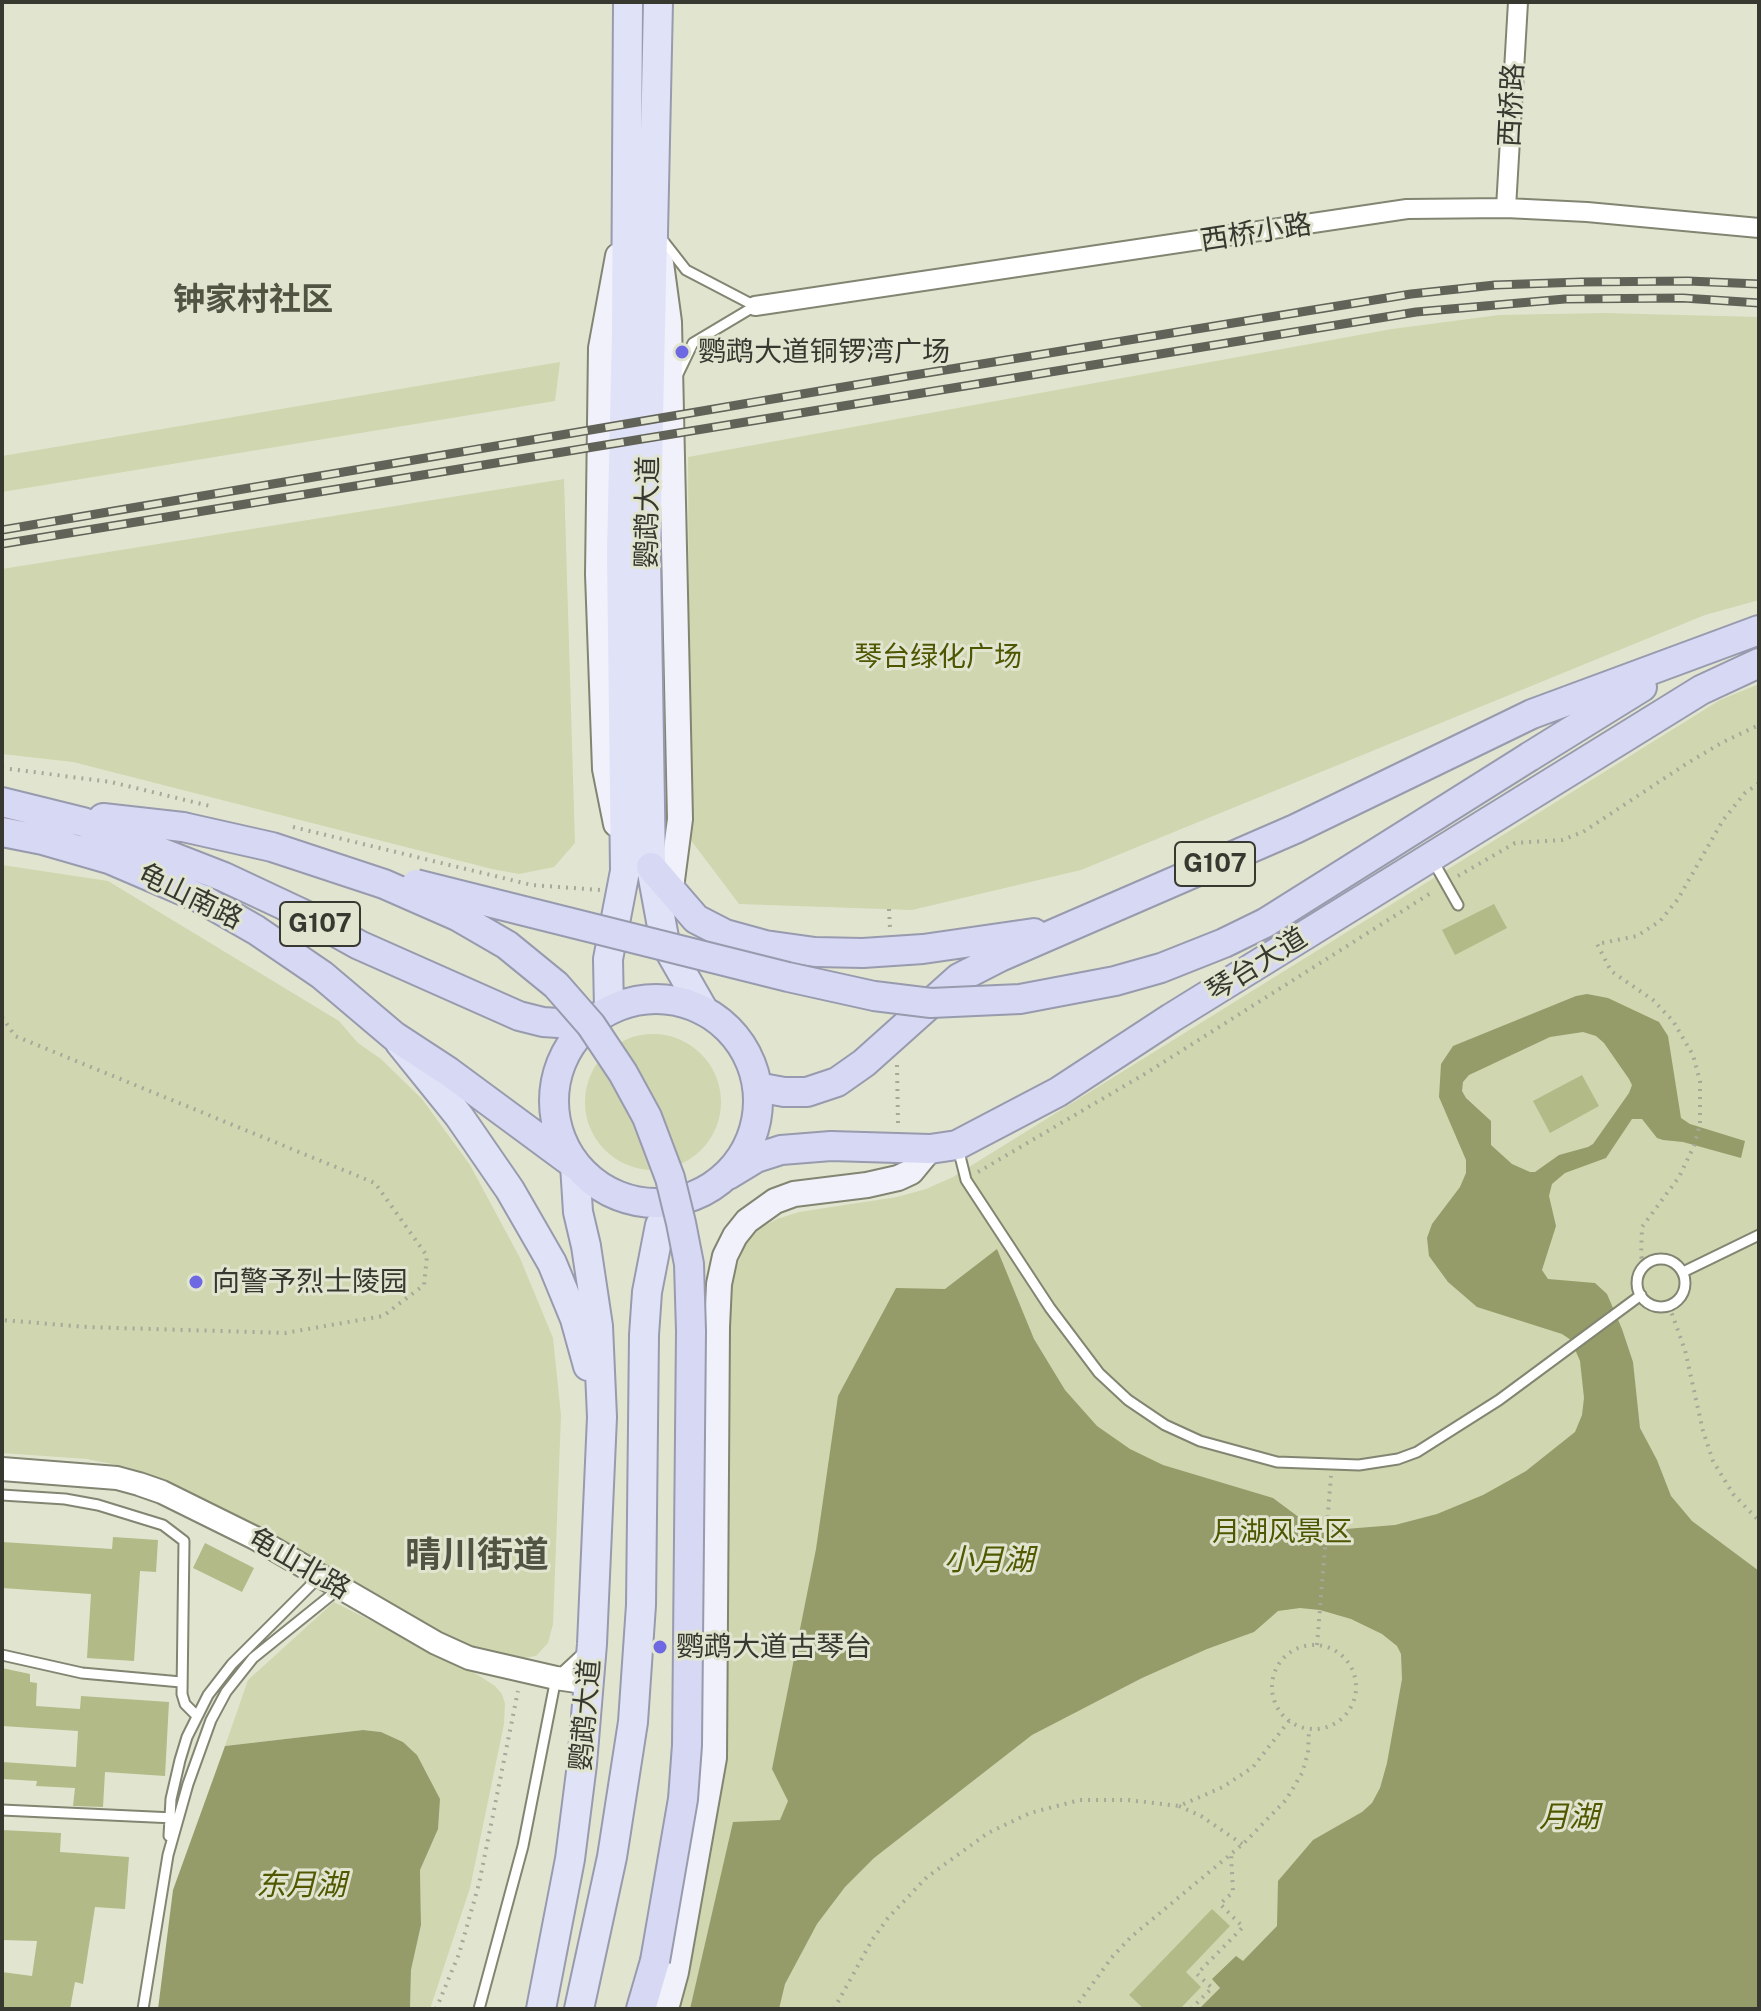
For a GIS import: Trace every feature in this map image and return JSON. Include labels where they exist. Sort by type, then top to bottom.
[{"type":"highway","name":"G107","points":[[575,1165],[559,1139],[553,1108],[556,1077],[568,1048],[598,1018],[632,1002],[656,999],[681,1002],[704,1011],[723,1024],[739,1041],[751,1061],[757,1087],[807,1092],[837,1082],[864,1063],[959,978],[1000,957],[1295,829],[1532,714],[1759,630]]},
{"type":"highway","points":[[55,813],[183,827],[862,993],[931,1003],[1020,999],[1150,971],[1224,943],[1265,923],[1697,653]]},
{"type":"highway","name":"琴台大道","points":[[728,1175],[756,1158],[781,1150],[831,1146],[943,1147],[1058,1092],[1171,1018],[1701,690],[1759,663]]},
{"type":"highway","name":"G107","points":[[2,802],[55,813],[224,877],[305,915],[359,945],[519,1016],[543,1022],[598,1018]]},
{"type":"highway","name":"龟山南路","points":[[2,832],[109,859],[200,898],[256,930],[322,975],[394,1036]]},
{"type":"highway","points":[[272,847],[384,884],[457,916],[507,945],[556,985],[591,1025],[623,1073],[647,1117],[670,1178],[689,1264],[691,1318],[687,1745],[683,1799],[655,1961],[641,2009]]},
{"type":"highway","points":[[633,876],[671,888],[696,919],[725,934],[765,945],[815,952],[923,949],[1070,929]]},
{"type":"highway","name":"G107","points":[[394,1036],[449,1072],[575,1165],[597,1186],[624,1199],[654,1204],[684,1200],[708,1190],[728,1175],[748,1148],[758,1116],[757,1083]]},
{"type":"main road","name":"鹦鹉大道","points":[[628,2],[646,218]]},
{"type":"main road","name":"鹦鹉大道","points":[[598,1018],[608,959],[633,876],[646,557],[646,218],[658,2]]},
{"type":"main road","points":[[646,218],[669,322],[680,819],[671,888]]},
{"type":"main road","points":[[633,876],[605,769],[598,574],[601,348],[646,218]]},
{"type":"main road","name":"鹦鹉大道","points":[[633,876],[665,943],[704,1011]]},
{"type":"main road","points":[[394,1036],[459,1116],[510,1190],[552,1263],[575,1319],[602,1417]]},
{"type":"main road","points":[[666,2009],[676,1972],[714,1758],[717,1327],[719,1284],[725,1256],[747,1221],[775,1201],[804,1192],[898,1178],[911,1172],[943,1147]]},
{"type":"main road","points":[[575,1165],[578,1212],[598,1326],[602,1417]]},
{"type":"main road","name":"鹦鹉大道","points":[[579,2009],[612,1857],[633,1722],[641,1605],[644,1335],[653,1254],[660,1225],[684,1200]]},
{"type":"main road","name":"鹦鹉大道","points":[[538,2002],[554,1952],[570,1859],[590,1683],[602,1417]]},
{"type":"street","name":"西桥路","points":[[1506,208],[1518,2]]},
{"type":"street","name":"西桥小路","points":[[755,306],[1407,209],[1506,208],[1587,212],[1759,228]]},
{"type":"street","name":"龟山北路","points":[[2,1469],[117,1478],[162,1492],[255,1538],[436,1643],[469,1658],[590,1683]]},
{"type":"lane","points":[[646,218],[686,270],[755,306]]},
{"type":"lane","points":[[671,387],[693,343],[755,306]]},
{"type":"lane","points":[[1432,858],[1458,905]]},
{"type":"lane","points":[[943,1147],[1050,1308],[1099,1373],[1128,1400],[1165,1425],[1200,1441],[1264,1459],[1301,1464],[1359,1465],[1398,1459],[1417,1452],[1459,1428],[1641,1295]]},
{"type":"lane","points":[[1683,1272],[1759,1235]]},
{"type":"lane","points":[[1672,1261],[1683,1272],[1685,1288],[1677,1302],[1669,1306],[1653,1306],[1641,1295],[1637,1280],[1644,1266],[1650,1262],[1672,1261]]},
{"type":"lane","points":[[2,1495],[65,1499],[98,1505],[163,1525],[184,1541],[181,1682],[185,1704],[197,1716]]},
{"type":"lane","points":[[174,1818],[171,1799],[180,1760],[208,1695],[232,1664],[320,1576]]},
{"type":"lane","points":[[143,2009],[174,1818],[211,1720],[236,1678],[271,1643],[340,1588]]},
{"type":"lane","points":[[479,2009],[523,1846],[556,1678],[592,1644]]},
{"type":"lane","points":[[2,1655],[82,1673],[181,1682]]},
{"type":"lane","points":[[2,1810],[174,1818]]},
{"type":"path","points":[[966,1180],[1148,1072],[1446,883],[1515,843],[1562,840],[1583,832],[1686,764],[1758,728]]},
{"type":"path","points":[[2,768],[111,782],[216,808]]},
{"type":"path","points":[[1644,1266],[1641,1256],[1642,1227],[1679,1177],[1694,1146],[1700,1124],[1700,1081],[1693,1055],[1680,1030],[1653,1000],[1611,971],[1597,944],[1637,936],[1660,921],[1678,899],[1723,820],[1745,793],[1759,783]]},
{"type":"path","points":[[292,826],[532,885],[633,876]]},
{"type":"path","points":[[2,1017],[15,1036],[375,1183],[427,1256],[424,1285],[383,1316],[285,1333],[87,1327],[2,1320]]},
{"type":"path","points":[[1669,1306],[1685,1350],[1713,1461],[1733,1494],[1759,1521]]},
{"type":"path","points":[[1317,1645],[1331,1477]]},
{"type":"path","points":[[1317,1645],[1331,1649],[1348,1663],[1356,1683],[1356,1694],[1353,1705],[1340,1721],[1320,1729],[1309,1729],[1289,1721],[1276,1704],[1273,1682],[1276,1671],[1289,1654],[1299,1648],[1317,1645]]},
{"type":"path","points":[[436,2009],[459,1954],[479,1884],[522,1671]]},
{"type":"path","points":[[1179,1806],[1223,1787],[1253,1767],[1289,1721]]},
{"type":"path","points":[[1074,2009],[1131,1937],[1243,1844],[1279,1808],[1297,1784],[1308,1753],[1309,1729]]},
{"type":"path","points":[[834,2009],[872,1940],[888,1918],[927,1877],[988,1833],[1030,1813],[1080,1800],[1128,1800],[1179,1806],[1201,1816],[1243,1844]]},
{"type":"path","points":[[1191,2009],[1212,1988],[1197,1974],[1243,1927],[1220,1904],[1233,1892],[1231,1853]]},
{"type":"green space","name":"琴台绿化广场","points":[[1604,313],[1759,317],[1759,600],[1705,615],[1081,870],[912,910],[739,904],[690,839],[688,457],[1392,329],[1499,315]]},
{"type":"green space","points":[[560,362],[555,401],[2,492],[2,456]]},
{"type":"green space","points":[[564,479],[575,843],[554,867],[519,874],[492,869],[73,762],[2,754],[2,569]]},
{"type":"green space","name":"月湖风景区","points":[[1759,684],[1759,2009],[674,2009],[691,1944],[728,1299],[746,1242],[760,1228],[799,1212],[897,1197],[953,1177],[1720,700]]},
{"type":"green space","points":[[2,865],[108,881],[339,1021],[358,1043],[381,1059],[422,1099],[470,1165],[520,1258],[553,1338],[561,1415],[553,1624],[548,1643],[536,1656],[503,1661],[462,1647],[252,1524],[160,1479],[127,1467],[87,1459],[2,1453]]},
{"type":"green space","points":[[653,1034],[679,1039],[701,1054],[716,1076],[721,1102],[716,1128],[701,1150],[679,1165],[653,1170],[627,1165],[605,1150],[590,1128],[585,1102],[590,1076],[605,1054],[627,1039]]},
{"type":"green space","points":[[334,1602],[478,1675],[495,1686],[505,1704],[504,1724],[470,1888],[430,2009],[410,2009],[411,1970],[421,1925],[420,1870],[425,1858],[417,1755],[403,1742],[381,1732],[363,1730],[225,1746],[248,1680]]},
{"type":"water","points":[[1587,994],[1608,998],[1659,1022],[1668,1036],[1681,1118],[1690,1124],[1745,1141],[1741,1158],[1657,1138],[1642,1119],[1632,1119],[1606,1158],[1565,1173],[1552,1184],[1549,1196],[1556,1226],[1542,1270],[1548,1279],[1595,1283],[1607,1294],[1633,1362],[1640,1428],[1671,1496],[1692,1521],[1759,1571],[1759,2009],[1199,2009],[1220,1988],[1212,1979],[1236,1956],[1243,1961],[1277,1926],[1278,1881],[1313,1840],[1372,1803],[1387,1763],[1402,1679],[1401,1654],[1397,1646],[1382,1634],[1351,1619],[1300,1608],[1278,1611],[1254,1632],[1142,1678],[1032,1735],[874,1858],[845,1887],[817,1924],[785,1984],[779,2009],[690,2009],[733,1822],[780,1820],[788,1801],[772,1769],[816,1549],[838,1396],[896,1288],[945,1289],[997,1249],[1034,1339],[1065,1390],[1097,1426],[1130,1449],[1163,1465],[1273,1498],[1312,1527],[1333,1530],[1395,1525],[1437,1514],[1483,1495],[1526,1471],[1575,1432],[1582,1415],[1584,1398],[1580,1361],[1571,1340],[1562,1334],[1477,1307],[1448,1282],[1429,1256],[1427,1238],[1432,1224],[1460,1187],[1466,1173],[1466,1160],[1439,1097],[1441,1064],[1453,1046]],"holes":[[[1583,1032],[1596,1036],[1629,1079],[1632,1085],[1629,1093],[1593,1144],[1559,1155],[1535,1172],[1512,1164],[1491,1145],[1491,1121],[1466,1098],[1462,1091],[1463,1082],[1469,1075],[1550,1037]]]},
{"type":"water","name":"东月湖","points":[[363,1730],[381,1732],[403,1742],[417,1755],[440,1799],[438,1829],[420,1870],[421,1925],[411,1970],[410,2009],[158,2009],[173,1890],[225,1746]]},
{"type":"building","points":[[1494,904],[1507,928],[1455,955],[1442,930]]},
{"type":"building","points":[[1582,1075],[1599,1106],[1550,1133],[1533,1101]]},
{"type":"building","points":[[113,1537],[158,1540],[156,1572],[140,1571],[134,1661],[87,1658],[91,1594],[2,1588],[2,1542],[112,1549]]},
{"type":"building","points":[[205,1543],[254,1568],[242,1592],[193,1568]]},
{"type":"building","points":[[2,1668],[30,1674],[30,1682],[37,1683],[36,1706],[80,1709],[81,1696],[169,1702],[165,1776],[105,1772],[103,1807],[73,1806],[75,1788],[36,1786],[37,1781],[2,1779],[2,1762],[76,1767],[78,1731],[2,1726]]},
{"type":"building","points":[[2,1830],[61,1833],[60,1852],[129,1857],[125,1909],[95,1907],[83,1984],[75,1982],[70,2009],[2,2009],[2,1972],[32,1976],[37,1941],[2,1940]]},
{"type":"building","points":[[1212,1909],[1230,1926],[1186,1972],[1201,1987],[1180,2009],[1144,2009],[1129,1995]]},
{"type":"railway","points":[[2,530],[1411,294],[1495,285],[1581,282],[1759,284]]},
{"type":"railway","points":[[2,544],[1416,312],[1565,299],[1683,298],[1759,303]]},
{"type":"place","name":"鹦鹉大道铜锣湾广场","points":[[682,352]]},
{"type":"place","name":"向警予烈士陵园","points":[[196,1282]]},
{"type":"place","name":"鹦鹉大道古琴台","points":[[660,1647]]},
{"type":"district","name":"钟家村社区","points":[[253,300]]},
{"type":"district","name":"晴川街道","points":[[477,1556]]},
{"type":"water label","name":"小月湖","points":[[989,1561]]},
{"type":"water label","name":"月湖","points":[[1569,1818]]}]
